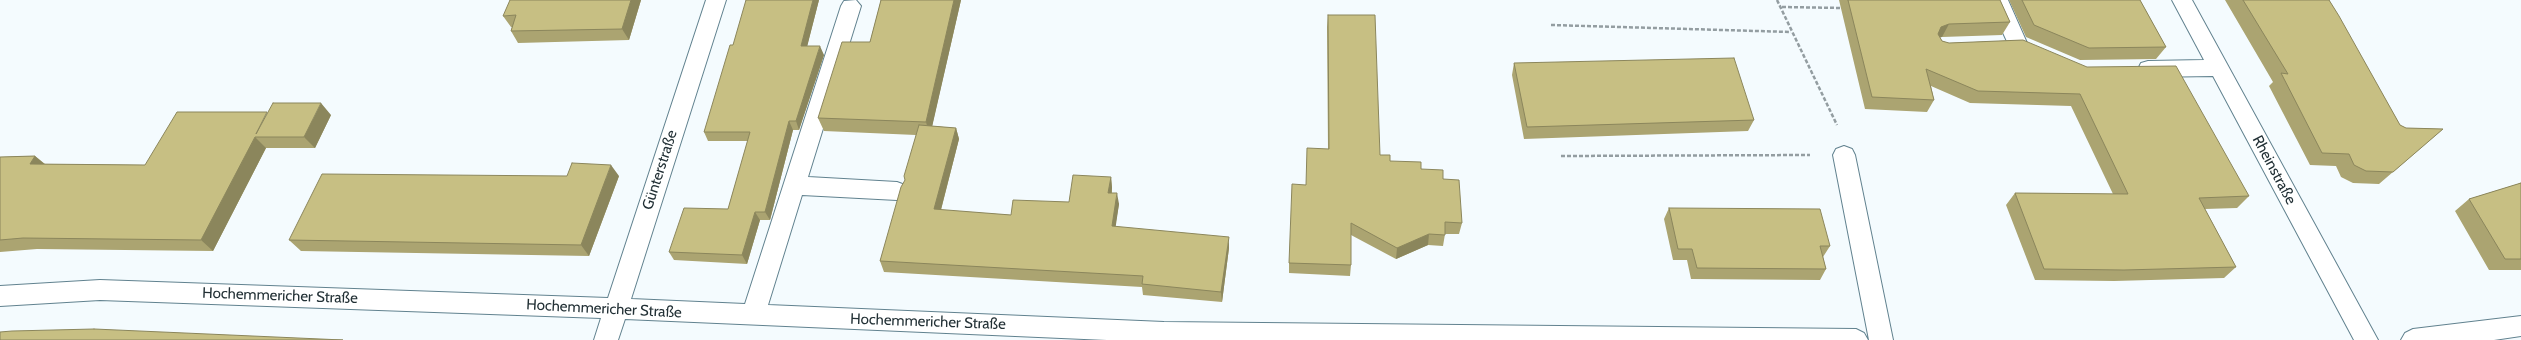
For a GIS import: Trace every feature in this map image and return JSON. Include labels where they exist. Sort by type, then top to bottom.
[{"type":"street","name":"Günterstraße","points":[[606,340],[614,309],[716,0]]},
{"type":"street","points":[[1998,0],[2017,43]]},
{"type":"street","name":"Rheinstraße","points":[[2182,0],[2366,340]]},
{"type":"street","points":[[753,315],[851,6]]},
{"type":"street","points":[[1994,44],[2017,43],[2037,52]]},
{"type":"street","points":[[2125,69],[2219,68]]},
{"type":"street","points":[[1844,155],[1881,340]]},
{"type":"street","points":[[794,185],[897,191]]},
{"type":"street","name":"Hochemmericher Straße","points":[[0,296],[100,290],[614,309],[1164,332],[1856,340]]},
{"type":"street","points":[[2413,340],[2521,326]]},
{"type":"path","points":[[1561,156],[1844,155],[1836,122],[1791,32],[1782,7],[1777,0]]},
{"type":"path","points":[[1782,7],[1851,8]]},
{"type":"path","points":[[1551,25],[1791,32]]},
{"type":"building","points":[[510,0],[631,0],[622,29],[511,31],[516,15],[503,16]]},
{"type":"building","points":[[746,0],[813,0],[801,46],[820,46],[796,121],[789,121],[765,212],[755,212],[742,255],[669,252],[684,208],[728,209],[750,132],[704,132],[730,45],[733,45]]},
{"type":"building","points":[[881,0],[954,0],[926,122],[818,118],[842,42],[870,42]]},
{"type":"building","points":[[1848,0],[2000,0],[2010,22],[1949,24],[1941,27],[1938,34],[1942,41],[1949,43],[2023,40],[2087,67],[2176,66],[2249,196],[2199,198],[2236,267],[2124,270],[2044,269],[2015,193],[2128,194],[2080,94],[1978,91],[1926,69],[1934,100],[1872,97]]},
{"type":"building","points":[[2022,0],[2140,0],[2166,47],[2089,48],[2034,25]]},
{"type":"building","points":[[2243,0],[2329,0],[2400,125],[2406,128],[2443,129],[2393,172],[2366,171],[2354,165],[2349,154],[2322,153],[2281,73],[2288,74]]},
{"type":"building","points":[[1328,15],[1375,15],[1380,155],[1390,155],[1390,161],[1421,162],[1421,169],[1443,170],[1443,179],[1459,180],[1462,223],[1445,222],[1445,235],[1429,234],[1397,248],[1351,223],[1351,265],[1289,263],[1292,184],[1306,185],[1307,148],[1329,149]]},
{"type":"building","points":[[1734,58],[1754,120],[1527,127],[1514,63]]},
{"type":"building","points":[[273,103],[321,103],[304,137],[255,137],[201,240],[23,238],[0,240],[0,157],[35,156],[30,164],[145,165],[177,112],[267,112],[256,134]]},
{"type":"building","points":[[919,125],[956,128],[934,209],[1011,215],[1013,200],[1069,202],[1073,175],[1111,177],[1108,193],[1117,193],[1112,226],[1229,237],[1221,292],[1142,284],[1143,276],[880,261],[901,187],[905,180],[904,176]]},
{"type":"building","points":[[572,163],[611,165],[581,245],[289,240],[322,174],[567,176]]},
{"type":"building","points":[[2521,183],[2521,259],[2505,259],[2469,199]]},
{"type":"building","points":[[1669,208],[1820,209],[1830,246],[1820,246],[1826,269],[1697,268],[1692,249],[1678,249]]},
{"type":"building","points":[[94,329],[343,340],[0,340],[0,332]]}]
